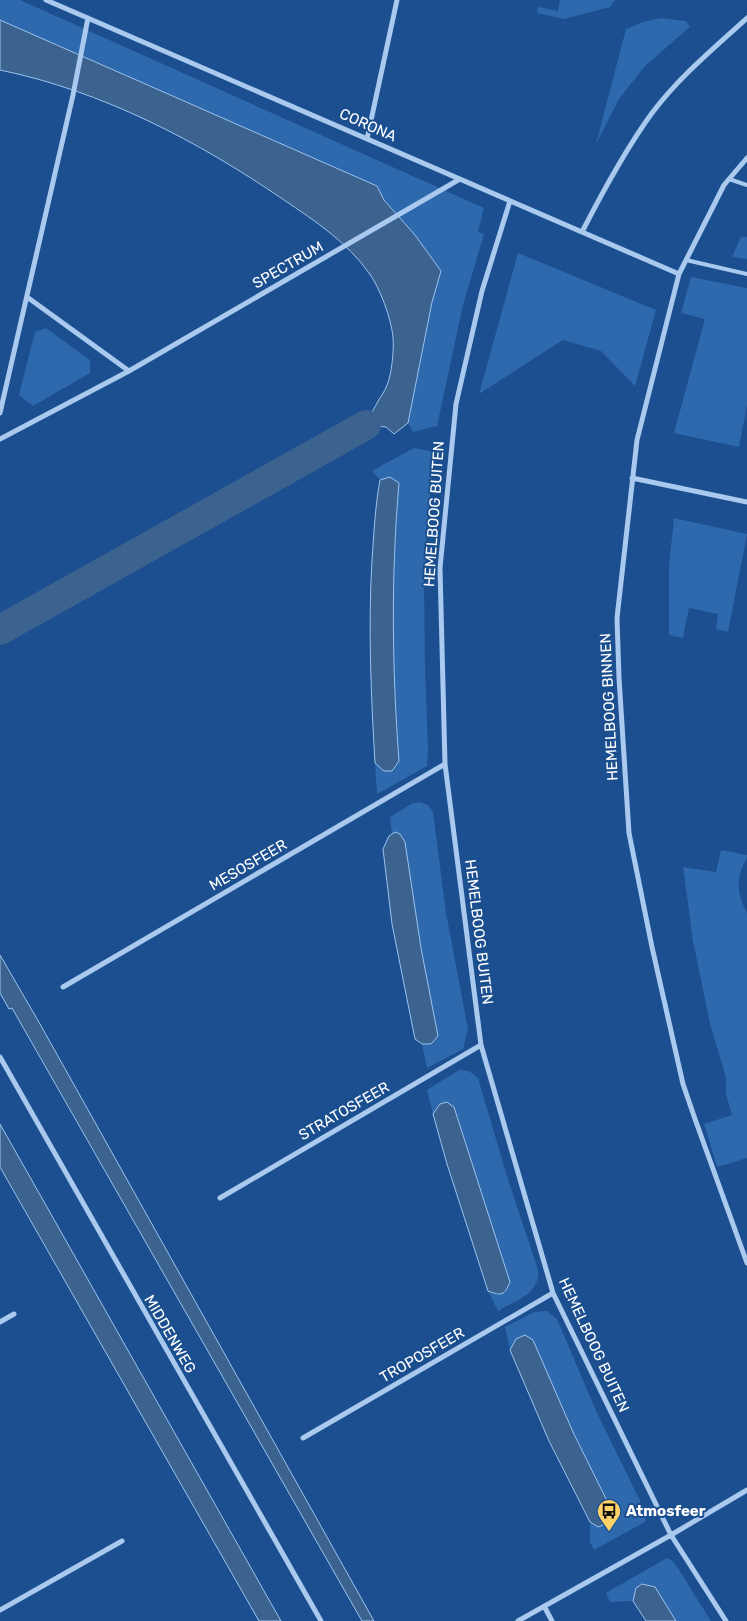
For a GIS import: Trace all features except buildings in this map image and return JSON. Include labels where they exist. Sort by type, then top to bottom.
[{"type":"street","name":"CORONA","points":[[46,0],[679,274]]},
{"type":"street","points":[[367,139],[397,0]]},
{"type":"street","points":[[0,413],[73,95],[88,18]]},
{"type":"street","points":[[582,232],[604,190],[653,112],[696,63],[747,18]]},
{"type":"street","name":"HEMELBOOG BINNEN","points":[[747,158],[724,185],[679,274],[637,440],[617,618],[619,678],[630,833],[652,947],[684,1084],[747,1263]]},
{"type":"street","name":"SPECTRUM","points":[[0,439],[128,371],[460,179]]},
{"type":"street","name":"HEMELBOOG BUITEN","points":[[510,201],[482,291],[456,404],[440,568],[445,764],[481,1045],[553,1294],[671,1535],[726,1621]]},
{"type":"street","points":[[27,297],[128,371]]},
{"type":"street","points":[[632,478],[747,502]]},
{"type":"street","name":"MESOSFEER","points":[[63,987],[445,764]]},
{"type":"street","name":"STRATOSFEER","points":[[220,1198],[481,1045]]},
{"type":"street","name":"MIDDENWEG","points":[[0,1058],[321,1621]]},
{"type":"street","name":"TROPOSFEER","points":[[303,1438],[553,1294]]},
{"type":"street","points":[[0,1322],[14,1314]]},
{"type":"street","points":[[518,1621],[747,1490]]},
{"type":"street","points":[[0,1610],[122,1541]]},
{"type":"street","points":[[544,1606],[552,1621]]},
{"type":"lane","points":[[729,179],[747,185]]},
{"type":"lane","points":[[686,260],[747,274]]},
{"type":"shaded area","points":[[0,0],[20,0],[484,208],[478,232],[484,234],[463,305],[437,426],[413,432],[408,423],[432,302],[441,271],[415,235],[384,200],[377,186],[0,20]]},
{"type":"shaded area","points":[[560,0],[615,0],[610,7],[564,19],[537,13],[538,7],[558,11]]},
{"type":"shaded area","points":[[661,18],[686,21],[690,27],[645,66],[619,99],[596,144],[626,29],[643,22]]},
{"type":"shaded area","points":[[0,20],[377,186],[384,200],[415,235],[441,271],[432,302],[408,423],[394,434],[386,427],[366,425],[389,380],[393,337],[381,295],[369,273],[351,251],[330,233],[284,200],[183,138],[112,105],[75,91],[38,79],[0,70]]},
{"type":"shaded area","points":[[741,237],[747,237],[747,259],[732,257]]},
{"type":"shaded area","points":[[518,253],[656,310],[635,386],[601,351],[563,340],[479,394]]},
{"type":"shaded area","points":[[691,277],[747,288],[747,405],[739,447],[674,433],[705,319],[681,313]]},
{"type":"shaded area","points":[[46,328],[90,360],[90,373],[33,406],[19,395],[35,332]]},
{"type":"shaded area","points":[[414,448],[435,452],[427,524],[424,580],[427,766],[377,794],[375,763],[384,771],[399,761],[393,622],[399,483],[390,477],[380,480],[372,471]]},
{"type":"shaded area","points":[[390,477],[399,483],[393,622],[399,761],[392,771],[384,771],[375,763],[370,611],[378,490],[380,480]]},
{"type":"shaded area","points":[[674,518],[747,534],[728,632],[716,629],[718,614],[689,608],[683,638],[669,635],[669,566]]},
{"type":"shaded area","points":[[420,802],[428,805],[433,812],[446,913],[468,1029],[463,1049],[427,1068],[422,1044],[431,1044],[438,1036],[421,948],[395,833],[392,834],[390,817],[413,803]]},
{"type":"shaded area","points":[[395,832],[400,834],[405,842],[421,948],[438,1036],[431,1044],[422,1044],[415,1039],[392,924],[383,849],[389,836]]},
{"type":"shaded area","points":[[721,850],[747,855],[739,878],[739,890],[747,913],[747,1158],[717,1167],[704,1124],[732,1115],[726,1094],[726,1077],[710,1024],[693,941],[683,867],[716,872]]},
{"type":"shaded area","points":[[0,955],[374,1621],[362,1621],[12,1008],[9,1009],[0,993]]},
{"type":"shaded area","points":[[459,1070],[469,1071],[478,1078],[506,1173],[538,1270],[538,1278],[531,1291],[526,1296],[498,1311],[488,1291],[499,1295],[440,1104],[433,1114],[427,1090]]},
{"type":"shaded area","points":[[447,1102],[454,1107],[510,1282],[502,1294],[488,1291],[447,1164],[433,1114],[440,1104]]},
{"type":"shaded area","points":[[0,1124],[281,1621],[259,1621],[0,1167]]},
{"type":"shaded area","points":[[547,1311],[557,1319],[597,1413],[646,1513],[645,1522],[594,1550],[590,1542],[590,1522],[598,1527],[608,1523],[613,1513],[525,1335],[516,1339],[510,1350],[505,1327],[534,1312]]},
{"type":"shaded area","points":[[525,1335],[533,1340],[573,1432],[613,1513],[608,1523],[598,1527],[590,1522],[549,1441],[510,1350],[516,1339]]},
{"type":"shaded area","points":[[667,1558],[674,1562],[711,1621],[676,1621],[654,1587],[642,1584],[636,1588],[633,1601],[610,1602],[606,1593]]},
{"type":"shaded area","points":[[642,1584],[655,1587],[676,1621],[646,1621],[633,1601],[636,1588]]},
{"type":"waterway","points":[[0,630],[366,425]]},
{"type":"place","name":"Atmosfeer","points":[[609,1532]]}]
